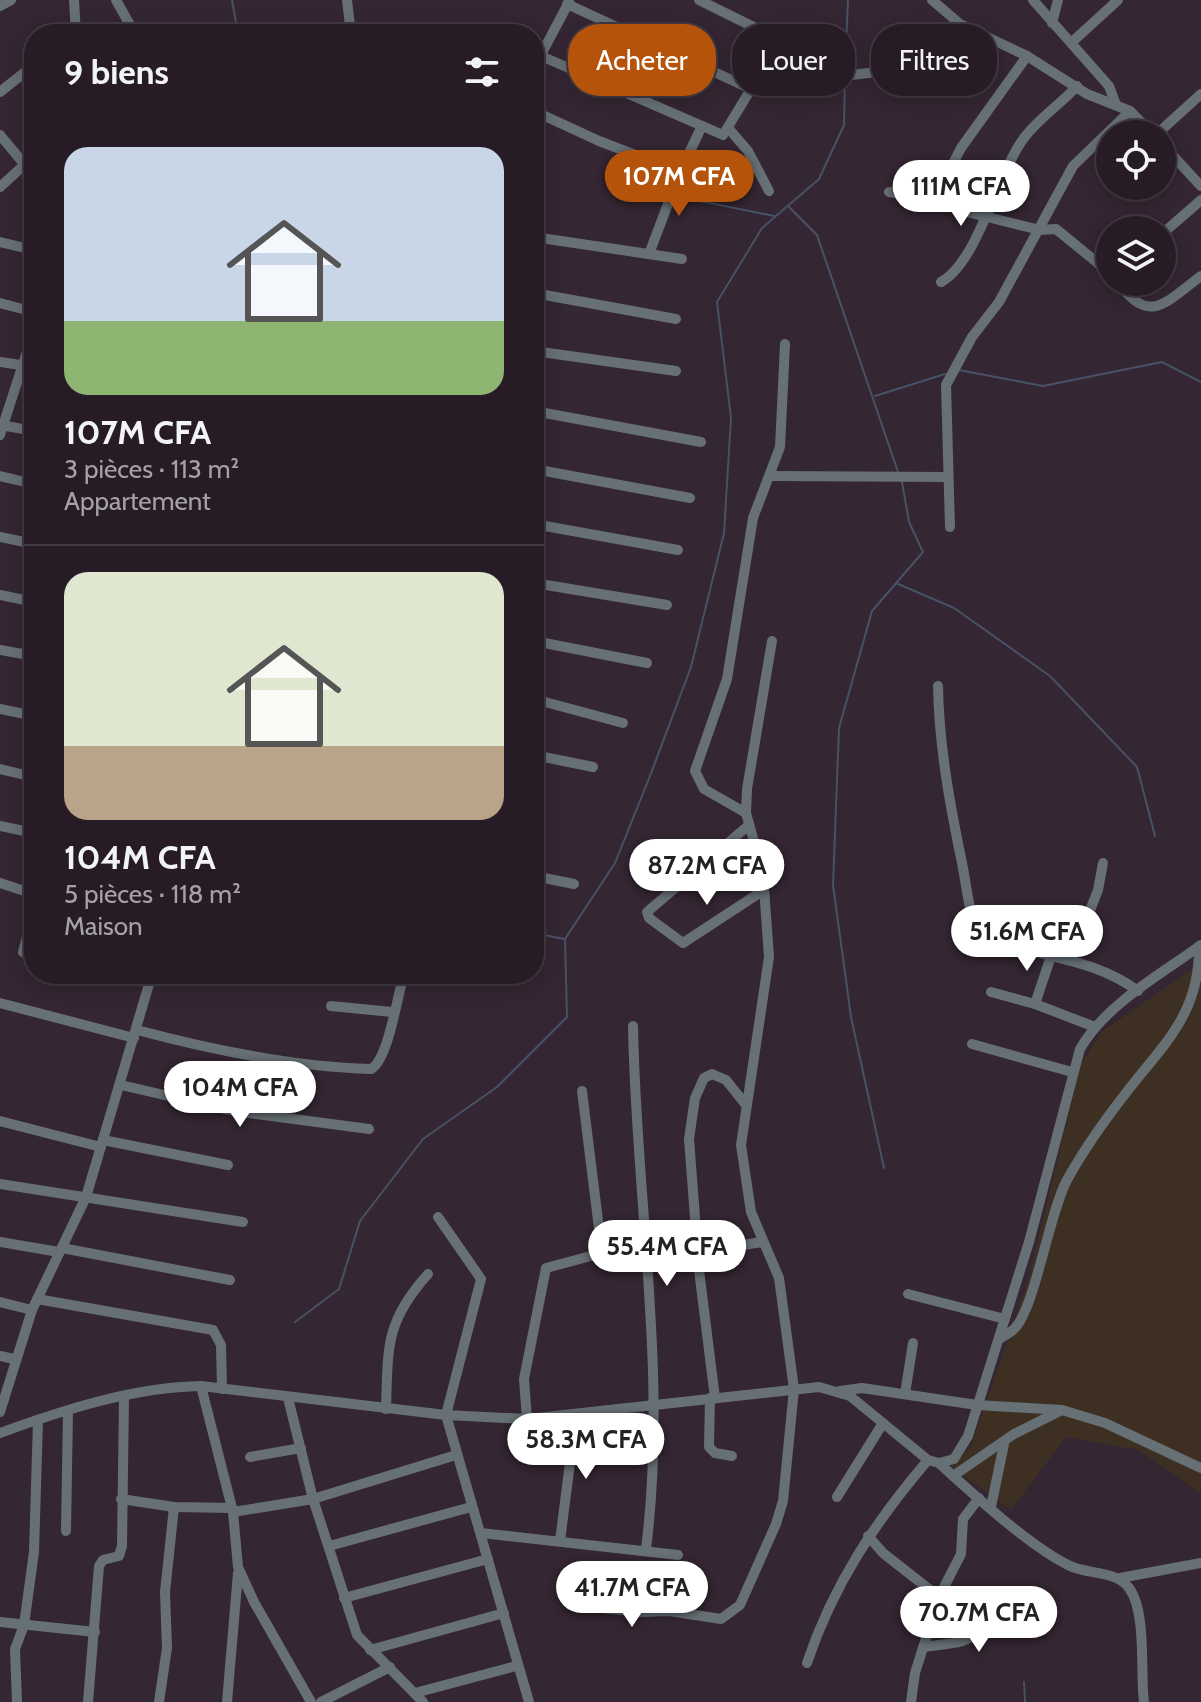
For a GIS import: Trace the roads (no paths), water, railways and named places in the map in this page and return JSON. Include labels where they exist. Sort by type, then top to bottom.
[{"type":"street","points":[[0,6],[11,0]]},
{"type":"street","points":[[74,0],[74,24]]},
{"type":"street","points":[[116,0],[129,24]]},
{"type":"street","points":[[347,0],[350,24]]},
{"type":"street","points":[[699,0],[749,24]]},
{"type":"street","points":[[932,0],[949,16],[964,24]]},
{"type":"street","points":[[1033,0],[1109,86],[1116,105]]},
{"type":"street","points":[[1052,23],[1058,0]]},
{"type":"street","points":[[1071,43],[1118,0]]},
{"type":"street","points":[[544,50],[568,1],[732,80]]},
{"type":"street","points":[[997,41],[1077,86],[1130,111],[1140,120]]},
{"type":"street","points":[[934,200],[961,148],[1027,56]]},
{"type":"street","points":[[544,57],[723,135],[747,96]]},
{"type":"street","points":[[0,92],[24,73]]},
{"type":"street","points":[[941,282],[958,268],[1024,138],[1077,86]]},
{"type":"street","points":[[1171,120],[1201,94]]},
{"type":"street","points":[[950,527],[946,385],[957,363],[999,302],[1073,166],[1130,111]]},
{"type":"street","points":[[544,116],[680,172]]},
{"type":"street","points":[[649,254],[680,172],[702,126]]},
{"type":"street","points":[[729,129],[748,151],[769,191]]},
{"type":"street","points":[[0,135],[24,164]]},
{"type":"street","points":[[1176,160],[1198,177]]},
{"type":"street","points":[[0,187],[24,166]]},
{"type":"street","points":[[889,192],[934,200],[984,217],[1040,230],[1056,229],[1096,262]]},
{"type":"street","points":[[1176,222],[1201,200]]},
{"type":"street","points":[[544,238],[682,259]]},
{"type":"street","points":[[0,242],[24,248]]},
{"type":"street","points":[[1176,294],[1201,276]]},
{"type":"street","points":[[544,295],[676,319]]},
{"type":"street","points":[[1129,296],[1136,304],[1146,308],[1160,306],[1174,296]]},
{"type":"street","points":[[0,303],[24,309]]},
{"type":"street","points":[[746,813],[704,789],[695,771],[727,679],[753,518],[780,447],[785,344]]},
{"type":"street","points":[[544,352],[676,371]]},
{"type":"street","points":[[24,361],[1,429],[24,430]]},
{"type":"street","points":[[0,362],[22,367]]},
{"type":"street","points":[[544,413],[701,442]]},
{"type":"street","points":[[544,471],[690,498]]},
{"type":"street","points":[[0,476],[24,482]]},
{"type":"street","points":[[771,476],[948,477]]},
{"type":"street","points":[[544,526],[678,550]]},
{"type":"street","points":[[0,537],[24,542]]},
{"type":"street","points":[[544,585],[667,605]]},
{"type":"street","points":[[0,595],[24,600]]},
{"type":"street","points":[[572,1605],[641,1612],[669,1611],[710,1620],[721,1619],[740,1605],[773,1532],[783,1501],[794,1389],[779,1278],[773,1257],[762,1242],[751,1212],[741,1145],[769,957],[764,890],[746,813],[749,768],[772,641]]},
{"type":"street","points":[[544,643],[647,663]]},
{"type":"street","points":[[0,650],[24,654]]},
{"type":"street","points":[[938,686],[945,774],[976,927],[980,934],[1071,959],[1107,972],[1138,991]]},
{"type":"street","points":[[544,702],[623,723]]},
{"type":"street","points":[[0,709],[24,714]]},
{"type":"street","points":[[544,757],[593,767]]},
{"type":"street","points":[[0,769],[24,775]]},
{"type":"street","points":[[749,825],[647,912],[649,918],[683,943],[764,890]]},
{"type":"street","points":[[0,826],[24,831]]},
{"type":"street","points":[[1071,959],[1093,905],[1103,863]]},
{"type":"street","points":[[544,878],[574,884]]},
{"type":"street","points":[[0,883],[24,891]]},
{"type":"street","points":[[807,1663],[834,1595],[868,1536],[934,1461],[959,1454],[1005,1319],[1080,1049],[1095,1027],[1200,945]]},
{"type":"street","points":[[999,1339],[1014,1329],[1027,1304],[1066,1181],[1130,1088],[1153,1064],[1188,1007],[1199,975],[1200,945]]},
{"type":"street","points":[[1035,1004],[1052,953]]},
{"type":"street","points":[[0,1412],[14,1359],[32,1310],[86,1197],[149,984]]},
{"type":"street","points":[[0,1003],[204,1047],[371,1069],[381,1057],[401,984]]},
{"type":"street","points":[[991,992],[1035,1004],[1095,1027]]},
{"type":"street","points":[[331,1006],[392,1012]]},
{"type":"street","points":[[633,1026],[632,1085],[648,1254],[656,1405],[646,1549]]},
{"type":"street","points":[[972,1044],[1072,1072]]},
{"type":"street","points":[[732,1456],[715,1453],[709,1447],[712,1398],[689,1139],[695,1098],[704,1078],[712,1074],[726,1080],[746,1105]]},
{"type":"street","points":[[121,1085],[233,1111],[369,1129]]},
{"type":"street","points":[[582,1091],[602,1253]]},
{"type":"street","points":[[0,1121],[228,1165]]},
{"type":"street","points":[[0,1184],[243,1222]]},
{"type":"street","points":[[438,1217],[481,1279],[446,1415],[504,1613],[516,1666],[529,1702]]},
{"type":"street","points":[[0,1242],[230,1280]]},
{"type":"street","points":[[527,1419],[524,1379],[546,1268],[602,1253],[698,1252],[762,1242]]},
{"type":"street","points":[[386,1409],[387,1355],[392,1329],[403,1303],[428,1274]]},
{"type":"street","points":[[908,1294],[1005,1319]]},
{"type":"street","points":[[37,1299],[213,1330],[221,1345],[222,1389]]},
{"type":"street","points":[[0,1302],[32,1310]]},
{"type":"street","points":[[905,1394],[913,1343]]},
{"type":"street","points":[[0,1356],[14,1359]]},
{"type":"street","points":[[201,1386],[232,1510],[238,1567],[227,1702]]},
{"type":"street","points":[[0,1433],[68,1411],[158,1389],[201,1386],[386,1409],[527,1419],[576,1416],[794,1389],[819,1387],[840,1391],[862,1388],[977,1405],[1062,1410],[1105,1423],[1201,1468]]},
{"type":"street","points":[[840,1391],[1070,1566],[1120,1578],[1201,1563]]},
{"type":"street","points":[[88,1702],[99,1566],[103,1560],[119,1556],[121,1551],[124,1397]]},
{"type":"street","points":[[288,1398],[313,1499],[357,1635],[423,1702]]},
{"type":"street","points":[[953,1476],[1025,1427],[1062,1410]]},
{"type":"street","points":[[66,1531],[68,1411]]},
{"type":"street","points":[[560,1541],[576,1416]]},
{"type":"street","points":[[17,1702],[15,1649],[24,1625],[34,1552],[38,1421]]},
{"type":"street","points":[[837,1497],[883,1423]]},
{"type":"street","points":[[991,1507],[1004,1444]]},
{"type":"street","points":[[250,1457],[301,1448]]},
{"type":"street","points":[[121,1499],[174,1507],[232,1510],[313,1499],[456,1455]]},
{"type":"street","points":[[911,1702],[923,1647],[939,1597],[961,1554],[963,1519],[979,1498]]},
{"type":"street","points":[[159,1702],[167,1648],[165,1592],[174,1507]]},
{"type":"street","points":[[329,1546],[471,1507]]},
{"type":"street","points":[[481,1533],[646,1549],[678,1555]]},
{"type":"street","points":[[868,1536],[883,1553],[939,1597]]},
{"type":"street","points":[[344,1598],[488,1559]]},
{"type":"street","points":[[238,1567],[254,1602],[311,1702]]},
{"type":"street","points":[[1120,1578],[1131,1590],[1138,1610],[1144,1702]]},
{"type":"street","points":[[923,1647],[967,1641],[977,1635],[993,1601]]},
{"type":"street","points":[[370,1650],[504,1613]]},
{"type":"street","points":[[0,1622],[95,1632]]},
{"type":"street","points":[[415,1693],[516,1666]]},
{"type":"street","points":[[321,1702],[390,1667]]},
{"type":"waterway","points":[[232,0],[236,24]]},
{"type":"waterway","points":[[847,24],[848,0]]},
{"type":"waterway","points":[[295,1322],[339,1289],[360,1221],[423,1139],[497,1087],[567,1017],[565,939],[615,863],[650,776],[691,667],[724,533],[731,418],[717,302],[762,228],[819,179],[844,125],[845,96]]},
{"type":"waterway","points":[[618,188],[668,195]]},
{"type":"waterway","points":[[675,196],[774,216]]},
{"type":"waterway","points":[[788,206],[817,235],[898,472]]},
{"type":"waterway","points":[[959,370],[1043,386],[1162,362],[1201,382]]},
{"type":"waterway","points":[[875,396],[945,374]]},
{"type":"waterway","points":[[884,1168],[851,1017],[833,885],[839,728],[872,611],[923,552],[909,522],[902,482]]},
{"type":"waterway","points":[[896,583],[954,608],[1050,676],[1137,767],[1155,836]]},
{"type":"waterway","points":[[544,935],[564,939]]},
{"type":"waterway","points":[[1024,1682],[1025,1702]]}]
